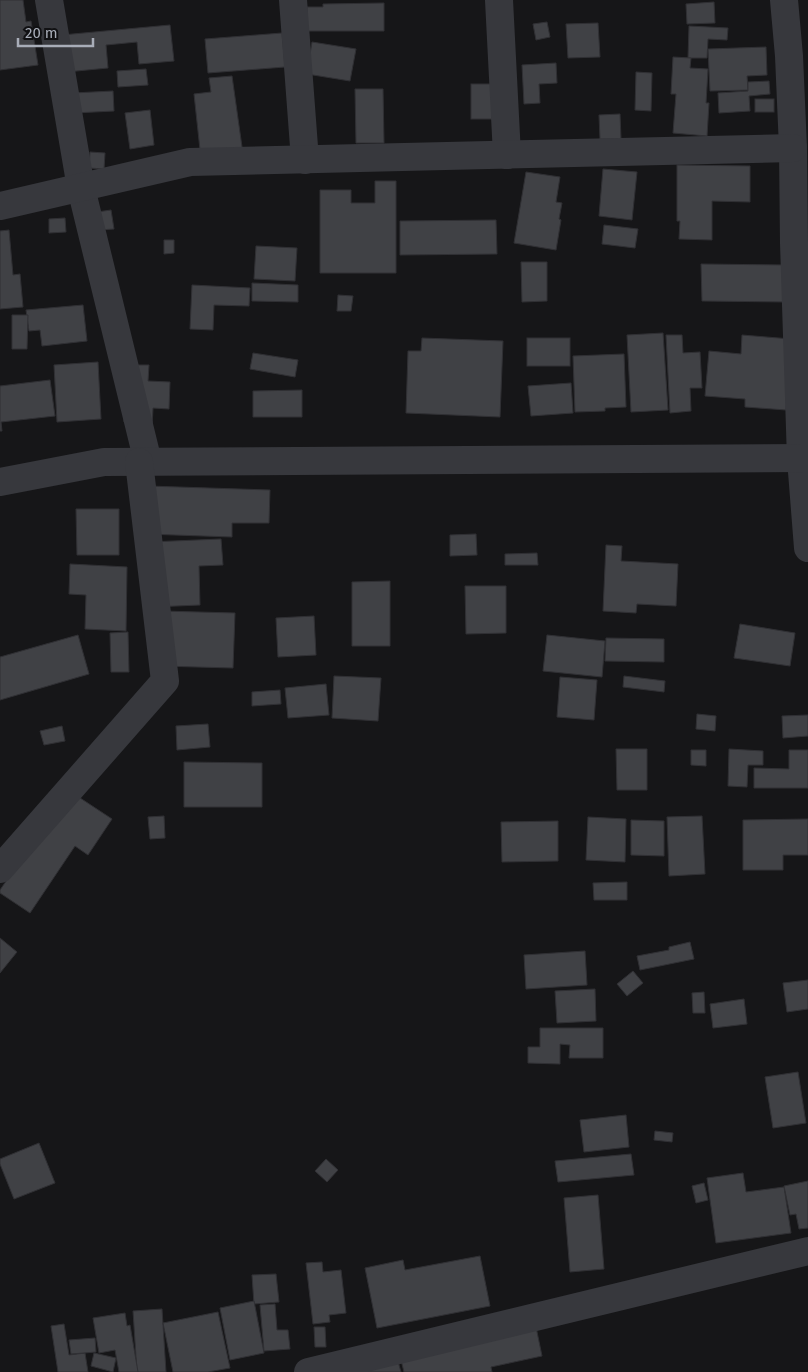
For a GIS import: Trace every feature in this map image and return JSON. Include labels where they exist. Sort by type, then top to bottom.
[{"type":"street","points":[[0,869],[165,681],[143,462],[81,188],[49,0]]},
{"type":"street","points":[[293,0],[305,160]]},
{"type":"street","points":[[499,0],[507,155]]},
{"type":"street","points":[[784,0],[798,56],[793,148],[801,243],[804,458],[808,548]]},
{"type":"street","points":[[0,206],[190,162],[793,148]]},
{"type":"street","points":[[0,482],[104,462],[804,458]]},
{"type":"street","points":[[308,1372],[808,1251]]},
{"type":"building","points":[[0,0],[23,0],[26,22],[31,21],[38,65],[0,70]]},
{"type":"building","points":[[714,2],[715,23],[687,24],[686,4]]},
{"type":"building","points":[[384,3],[384,31],[307,31],[307,7],[323,7],[323,4]]},
{"type":"building","points":[[547,22],[550,37],[536,40],[533,24]]},
{"type":"building","points":[[598,23],[600,57],[568,58],[566,24]]},
{"type":"building","points":[[170,25],[174,61],[139,64],[137,42],[106,45],[108,68],[66,72],[62,35]]},
{"type":"building","points":[[689,26],[728,28],[727,40],[708,39],[707,58],[688,58]]},
{"type":"building","points":[[282,33],[285,67],[208,73],[205,39]]},
{"type":"building","points":[[312,42],[356,49],[350,81],[307,74]]},
{"type":"building","points":[[766,47],[767,75],[747,76],[748,90],[710,91],[708,49]]},
{"type":"building","points":[[673,57],[691,58],[690,68],[708,69],[706,103],[709,103],[707,136],[673,133],[676,94],[671,94]]},
{"type":"building","points":[[556,63],[557,83],[539,84],[540,103],[524,104],[522,65]]},
{"type":"building","points":[[146,69],[148,85],[118,87],[117,71]]},
{"type":"building","points":[[636,72],[652,73],[651,111],[635,110]]},
{"type":"building","points":[[232,76],[243,154],[201,159],[194,94],[211,92],[209,78]]},
{"type":"building","points":[[769,81],[770,94],[749,96],[750,111],[719,113],[718,93],[748,91],[748,82]]},
{"type":"building","points":[[471,84],[496,84],[496,119],[471,119]]},
{"type":"building","points":[[355,89],[383,89],[384,143],[356,143]]},
{"type":"building","points":[[113,91],[114,111],[74,113],[73,93]]},
{"type":"building","points":[[755,99],[774,99],[774,112],[755,112]]},
{"type":"building","points":[[150,110],[154,145],[130,149],[125,113]]},
{"type":"building","points":[[620,114],[621,139],[600,139],[599,115]]},
{"type":"building","points":[[90,152],[105,153],[104,169],[89,168]]},
{"type":"building","points":[[677,165],[750,166],[750,202],[712,201],[712,240],[679,239],[680,221],[677,221]]},
{"type":"building","points":[[603,169],[637,172],[632,220],[599,216]]},
{"type":"building","points":[[526,172],[560,177],[556,202],[562,203],[556,250],[514,243]]},
{"type":"building","points":[[375,181],[396,181],[396,273],[320,273],[320,190],[351,190],[351,203],[375,203]]},
{"type":"building","points":[[111,210],[114,229],[99,230],[97,212]]},
{"type":"building","points":[[65,218],[66,232],[49,233],[49,219]]},
{"type":"building","points":[[496,220],[497,254],[400,255],[400,221]]},
{"type":"building","points":[[604,225],[638,229],[635,248],[602,244]]},
{"type":"building","points":[[9,230],[13,275],[20,274],[23,307],[0,309],[0,231]]},
{"type":"building","points":[[164,240],[174,240],[174,253],[164,254]]},
{"type":"building","points":[[256,246],[297,248],[295,281],[254,279]]},
{"type":"building","points":[[521,262],[547,262],[547,301],[522,302]]},
{"type":"building","points":[[701,264],[786,265],[786,302],[702,301]]},
{"type":"building","points":[[252,283],[298,285],[298,302],[252,301]]},
{"type":"building","points":[[192,285],[250,288],[249,306],[214,305],[213,330],[190,329]]},
{"type":"building","points":[[338,295],[353,296],[351,311],[337,311]]},
{"type":"building","points":[[83,305],[87,341],[42,346],[40,330],[29,331],[26,310]]},
{"type":"building","points":[[12,315],[28,315],[27,349],[12,349]]},
{"type":"building","points":[[663,333],[668,410],[631,412],[627,335]]},
{"type":"building","points":[[666,335],[682,335],[683,353],[700,352],[702,388],[690,388],[691,411],[670,413]]},
{"type":"building","points":[[742,335],[791,339],[786,410],[745,407],[745,399],[705,396],[709,351],[741,354]]},
{"type":"building","points":[[422,338],[503,341],[500,417],[406,413],[408,351],[421,351]]},
{"type":"building","points":[[527,338],[570,338],[570,366],[527,366]]},
{"type":"building","points":[[253,353],[298,360],[295,377],[250,369]]},
{"type":"building","points":[[624,354],[626,407],[605,408],[605,411],[575,412],[573,356]]},
{"type":"building","points":[[98,362],[101,419],[57,422],[54,365]]},
{"type":"building","points":[[125,365],[149,365],[148,381],[170,382],[169,409],[153,408],[152,428],[139,422],[124,422]]},
{"type":"building","points":[[50,380],[55,416],[1,422],[2,431],[0,431],[0,386]]},
{"type":"building","points":[[571,383],[573,413],[531,416],[528,386]]},
{"type":"building","points":[[302,390],[302,417],[253,417],[253,391]]},
{"type":"building","points":[[148,486],[270,490],[269,523],[232,523],[232,537],[146,534]]},
{"type":"building","points":[[76,509],[119,509],[119,555],[77,555]]},
{"type":"building","points":[[476,534],[477,555],[450,556],[450,535]]},
{"type":"building","points":[[221,539],[223,565],[199,566],[200,605],[152,607],[149,542]]},
{"type":"building","points":[[606,545],[622,546],[621,561],[678,564],[676,606],[637,604],[636,613],[603,611]]},
{"type":"building","points":[[537,553],[538,565],[505,565],[505,554]]},
{"type":"building","points":[[70,564],[127,567],[126,631],[85,629],[86,595],[69,594]]},
{"type":"building","points":[[390,581],[390,646],[352,646],[352,582]]},
{"type":"building","points":[[465,586],[506,586],[506,633],[466,634]]},
{"type":"building","points":[[162,611],[235,613],[233,668],[161,666]]},
{"type":"building","points":[[314,616],[316,655],[278,657],[276,618]]},
{"type":"building","points":[[740,624],[795,633],[790,666],[734,658]]},
{"type":"building","points":[[128,632],[129,672],[111,672],[110,633]]},
{"type":"building","points":[[78,635],[89,674],[0,700],[0,657]]},
{"type":"building","points":[[547,635],[605,641],[602,677],[543,671]]},
{"type":"building","points":[[606,638],[664,639],[664,662],[605,661]]},
{"type":"building","points":[[334,676],[381,678],[378,721],[332,718]]},
{"type":"building","points":[[624,676],[665,681],[664,692],[623,687]]},
{"type":"building","points":[[560,677],[597,680],[594,720],[557,717]]},
{"type":"building","points":[[326,684],[329,715],[288,718],[285,688]]},
{"type":"building","points":[[280,690],[281,704],[252,706],[252,692]]},
{"type":"building","points":[[697,714],[716,716],[715,731],[696,729]]},
{"type":"building","points":[[808,715],[808,736],[783,738],[782,716]]},
{"type":"building","points":[[208,724],[210,747],[177,750],[176,726]]},
{"type":"building","points":[[62,726],[65,741],[44,745],[40,731]]},
{"type":"building","points":[[616,749],[647,749],[647,790],[617,790]]},
{"type":"building","points":[[729,749],[763,751],[763,765],[748,765],[747,787],[728,786]]},
{"type":"building","points":[[691,750],[706,750],[706,766],[691,765]]},
{"type":"building","points":[[789,750],[808,750],[808,788],[754,788],[754,768],[789,769]]},
{"type":"building","points":[[184,762],[262,763],[262,807],[184,807]]},
{"type":"building","points":[[68,790],[112,819],[88,855],[75,846],[30,913],[0,893],[0,890]]},
{"type":"building","points":[[164,816],[165,838],[150,839],[148,817]]},
{"type":"building","points":[[702,816],[705,874],[669,876],[667,817]]},
{"type":"building","points":[[588,817],[626,819],[625,862],[586,860]]},
{"type":"building","points":[[808,819],[808,855],[783,855],[783,870],[743,870],[743,820]]},
{"type":"building","points":[[631,820],[664,821],[664,856],[631,855]]},
{"type":"building","points":[[558,821],[558,861],[502,862],[501,822]]},
{"type":"building","points":[[627,882],[627,900],[594,900],[593,883]]},
{"type":"building","points":[[0,938],[17,952],[0,973]]},
{"type":"building","points":[[690,942],[694,959],[640,970],[637,956],[669,950],[669,947]]},
{"type":"building","points":[[585,951],[587,985],[526,989],[524,955]]},
{"type":"building","points":[[633,971],[643,983],[627,996],[617,984]]},
{"type":"building","points":[[808,980],[808,1009],[787,1012],[783,983]]},
{"type":"building","points":[[595,989],[596,1021],[557,1023],[555,991]]},
{"type":"building","points":[[704,992],[705,1013],[693,1013],[692,993]]},
{"type":"building","points":[[744,999],[747,1024],[713,1028],[710,1004]]},
{"type":"building","points":[[540,1028],[603,1028],[603,1058],[569,1058],[570,1045],[560,1044],[560,1064],[528,1063],[528,1047],[540,1047]]},
{"type":"building","points":[[798,1072],[806,1123],[773,1128],[765,1077]]},
{"type":"building","points":[[626,1115],[629,1147],[584,1152],[580,1120]]},
{"type":"building","points":[[655,1131],[673,1133],[672,1142],[654,1140]]},
{"type":"building","points":[[39,1143],[55,1183],[14,1199],[0,1164],[0,1159]]},
{"type":"building","points":[[631,1154],[634,1175],[558,1182],[555,1161]]},
{"type":"building","points":[[326,1159],[338,1170],[327,1182],[315,1171]]},
{"type":"building","points":[[743,1173],[746,1192],[784,1187],[791,1233],[716,1243],[707,1178]]},
{"type":"building","points":[[808,1181],[808,1228],[799,1229],[796,1214],[790,1215],[784,1186]]},
{"type":"building","points":[[704,1183],[708,1200],[696,1203],[692,1186]]},
{"type":"building","points":[[598,1195],[604,1269],[570,1272],[564,1198]]},
{"type":"building","points":[[480,1256],[490,1306],[377,1328],[365,1268],[403,1260],[405,1270]]},
{"type":"building","points":[[322,1262],[323,1272],[341,1270],[346,1313],[329,1315],[330,1322],[313,1324],[306,1263]]},
{"type":"building","points":[[276,1274],[279,1302],[254,1304],[252,1275]]},
{"type":"building","points":[[254,1301],[264,1353],[230,1360],[220,1308]]},
{"type":"building","points":[[275,1304],[277,1330],[288,1330],[290,1349],[264,1351],[260,1305]]},
{"type":"building","points":[[162,1309],[166,1372],[137,1372],[133,1311]]},
{"type":"building","points":[[218,1312],[230,1368],[208,1372],[173,1372],[163,1323]]},
{"type":"building","points":[[125,1313],[127,1326],[130,1325],[138,1372],[119,1372],[115,1350],[99,1353],[93,1318]]},
{"type":"building","points":[[64,1324],[69,1355],[85,1353],[88,1372],[58,1372],[51,1326]]},
{"type":"building","points":[[314,1327],[325,1327],[326,1347],[315,1347]]},
{"type":"building","points":[[536,1327],[542,1356],[491,1367],[492,1372],[404,1372],[400,1356]]},
{"type":"building","points":[[95,1338],[96,1352],[71,1354],[69,1340]]},
{"type":"building","points":[[94,1353],[116,1358],[113,1372],[91,1366]]},
{"type":"building","points":[[397,1358],[401,1372],[345,1372]]}]
